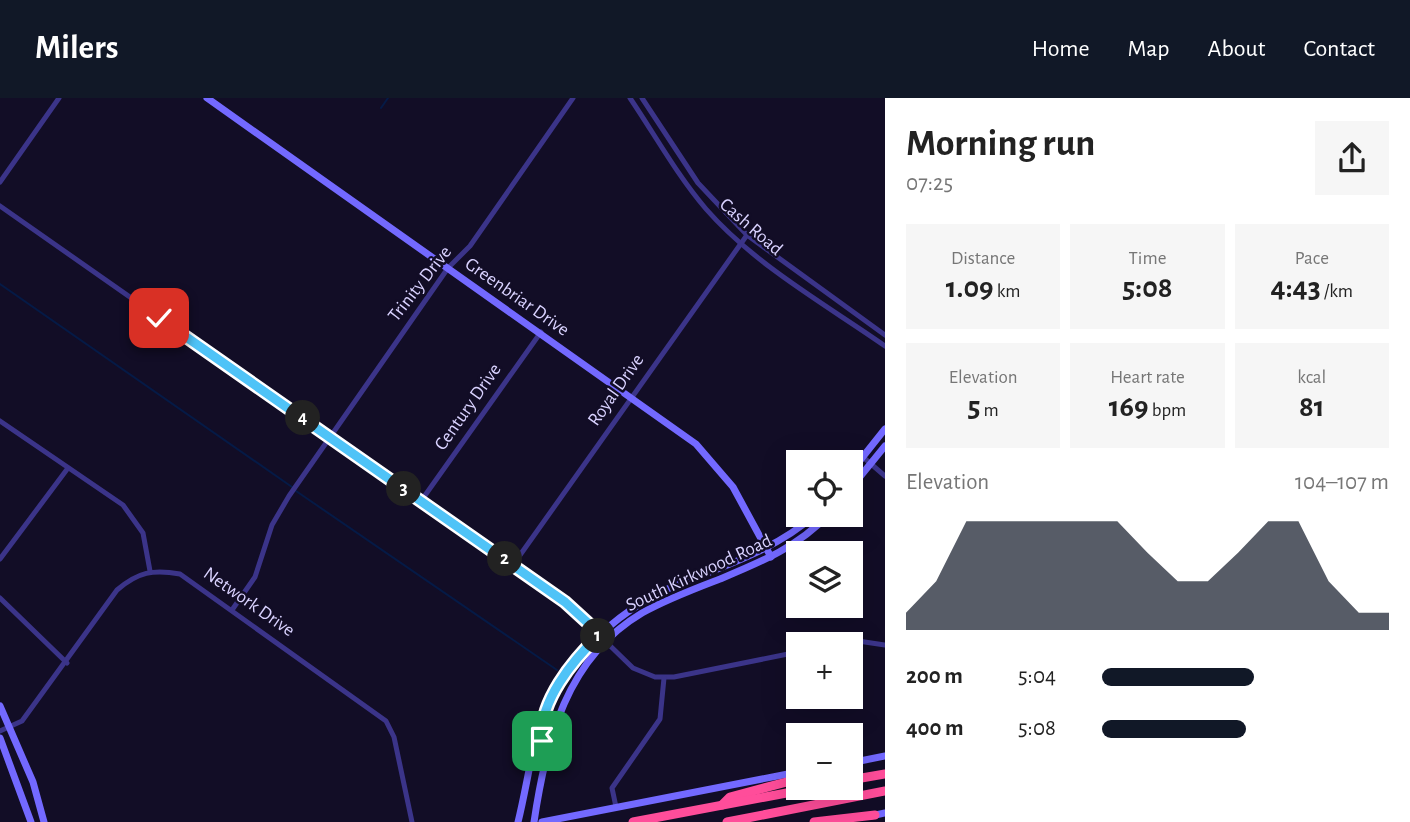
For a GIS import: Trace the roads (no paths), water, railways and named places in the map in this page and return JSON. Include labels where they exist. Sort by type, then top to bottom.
[{"type":"highway","points":[[863,778],[885,774]]},
{"type":"highway","points":[[722,805],[730,797],[786,782]]},
{"type":"highway","points":[[727,822],[885,790]]},
{"type":"highway","points":[[633,822],[786,793]]},
{"type":"highway","points":[[814,822],[880,814]]},
{"type":"main road","name":"Greenbriar Drive","points":[[207,98],[690,438],[733,487],[771,557]]},
{"type":"main road","points":[[863,457],[885,429]]},
{"type":"main road","points":[[863,474],[885,446]]},
{"type":"main road","name":"South Kirkwood Road","points":[[519,822],[543,719],[565,675],[600,634],[638,605],[766,548],[797,527]]},
{"type":"main road","name":"South Kirkwood Road","points":[[534,822],[549,747],[571,686],[606,641],[642,613],[771,557],[804,538],[815,527]]},
{"type":"main road","points":[[680,584],[685,593]]},
{"type":"main road","points":[[638,605],[642,613]]},
{"type":"main road","points":[[0,706],[10,726],[44,822]]},
{"type":"main road","points":[[543,719],[541,738],[549,747]]},
{"type":"main road","points":[[0,738],[31,822]]},
{"type":"main road","points":[[536,740],[543,749],[543,770]]},
{"type":"main road","points":[[863,760],[885,756]]},
{"type":"main road","points":[[546,821],[786,774]]},
{"type":"main road","points":[[28,812],[41,808]]},
{"type":"main road","points":[[839,822],[880,814]]},
{"type":"street","points":[[0,182],[59,98]]},
{"type":"street","name":"Trinity Drive","points":[[232,610],[255,577],[272,525],[298,482],[448,268],[470,246],[573,98]]},
{"type":"street","name":"Trinity Drive","points":[[569,106],[580,98]]},
{"type":"street","name":"Cash Road","points":[[630,98],[694,193],[739,242],[885,346]]},
{"type":"street","name":"Cash Road","points":[[642,98],[702,187],[747,235],[885,335]]},
{"type":"street","points":[[666,151],[674,146]]},
{"type":"street","points":[[694,193],[702,187]]},
{"type":"street","points":[[0,206],[565,602],[634,669],[663,678],[786,654]]},
{"type":"street","name":"Royal Drive","points":[[513,565],[739,242],[747,235]]},
{"type":"street","points":[[808,293],[814,285]]},
{"type":"street","name":"Century Drive","points":[[422,501],[541,332]]},
{"type":"street","points":[[0,421],[123,505],[143,533],[150,571],[131,578],[117,590],[67,663],[22,721],[0,731]]},
{"type":"street","points":[[863,457],[885,475]]},
{"type":"street","points":[[0,559],[68,468]]},
{"type":"street","name":"Network Drive","points":[[150,571],[180,573],[386,721],[394,735],[412,822]]},
{"type":"street","points":[[0,598],[48,648],[67,663]]},
{"type":"street","points":[[863,642],[885,645]]},
{"type":"street","points":[[616,807],[612,789],[660,719],[663,678]]},
{"type":"waterway","points":[[381,108],[388,98]]},
{"type":"waterway","points":[[0,284],[292,487]]},
{"type":"waterway","points":[[296,491],[557,670]]}]
